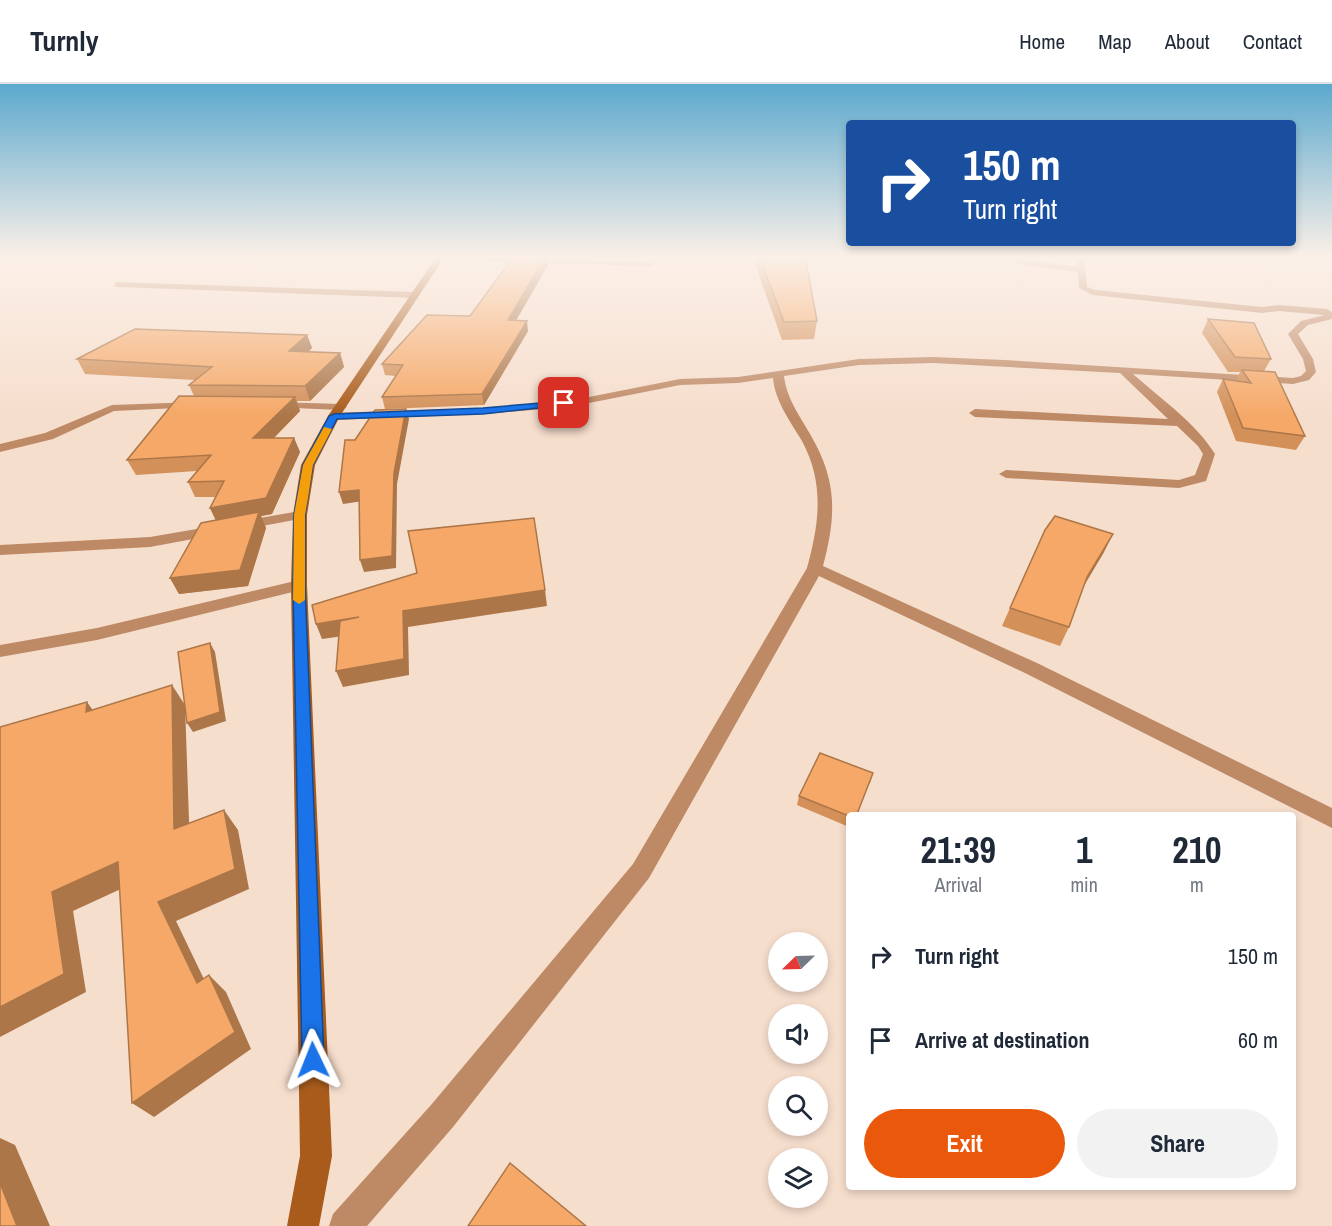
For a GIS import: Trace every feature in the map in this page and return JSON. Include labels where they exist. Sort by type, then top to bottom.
[{"type":"street","points":[[303,1226],[316,1156],[299,585],[300,515],[308,465],[337,412],[405,309]]},
{"type":"street","points":[[1290,309],[1332,314]]},
{"type":"street","points":[[265,405],[337,412],[483,411],[584,401],[680,382],[738,380],[860,362],[933,360],[1121,369],[1266,380],[1305,378],[1311,372],[1308,359],[1293,334],[1300,325],[1332,314]]},
{"type":"street","points":[[1006,474],[1179,483],[1201,478],[1209,454],[1203,444],[1121,369]]},
{"type":"street","points":[[345,1226],[442,1116],[640,871],[815,568],[825,530],[825,489],[810,445],[780,393],[778,373]]},
{"type":"street","points":[[0,448],[49,436],[112,408],[209,405]]},
{"type":"street","points":[[975,413],[1182,423]]},
{"type":"street","points":[[0,550],[150,542],[300,515]]},
{"type":"street","points":[[815,568],[1031,668],[1332,819]]},
{"type":"street","points":[[0,651],[97,634],[299,585]]},
{"type":"building","points":[[475,309],[514,309],[508,320],[527,321],[482,394],[382,397],[403,365],[382,364],[427,315],[470,316]]},
{"type":"building","points":[[779,309],[815,309],[817,321],[784,322]]},
{"type":"building","points":[[1208,319],[1254,323],[1271,359],[1235,357]]},
{"type":"building","points":[[135,329],[307,335],[289,351],[340,353],[305,386],[189,385],[212,367],[77,359]]},
{"type":"building","points":[[1242,370],[1275,372],[1305,436],[1243,428],[1223,379],[1251,383]]},
{"type":"building","points":[[179,396],[295,397],[253,438],[294,438],[266,498],[210,508],[224,481],[188,482],[211,455],[127,460]]},
{"type":"building","points":[[406,409],[394,473],[392,556],[360,560],[359,490],[339,492],[345,440],[355,440],[375,410]]},
{"type":"building","points":[[259,512],[240,570],[170,578],[201,523]]},
{"type":"building","points":[[1055,516],[1113,534],[1087,577],[1069,627],[1010,608],[1045,530]]},
{"type":"building","points":[[534,518],[545,590],[403,611],[404,659],[336,671],[340,621],[359,617],[316,624],[312,605],[417,573],[408,531]]},
{"type":"building","points":[[210,643],[220,712],[187,723],[178,652]]},
{"type":"building","points":[[172,685],[174,829],[224,810],[235,869],[158,902],[197,983],[209,975],[235,1032],[132,1103],[118,862],[52,892],[64,974],[0,1007],[0,727],[87,702],[86,712]]},
{"type":"building","points":[[820,753],[873,773],[858,812],[846,812],[846,815],[799,796]]},
{"type":"building","points":[[510,1163],[586,1226],[468,1226]]},
{"type":"building","points":[[0,1183],[17,1226],[0,1226]]},
{"type":"slow traffic","points":[[299,600],[300,515],[308,465],[327,429]]},
{"type":"route","points":[[313,1060],[299,585],[300,515],[308,465],[334,416],[483,411],[564,403]]}]
